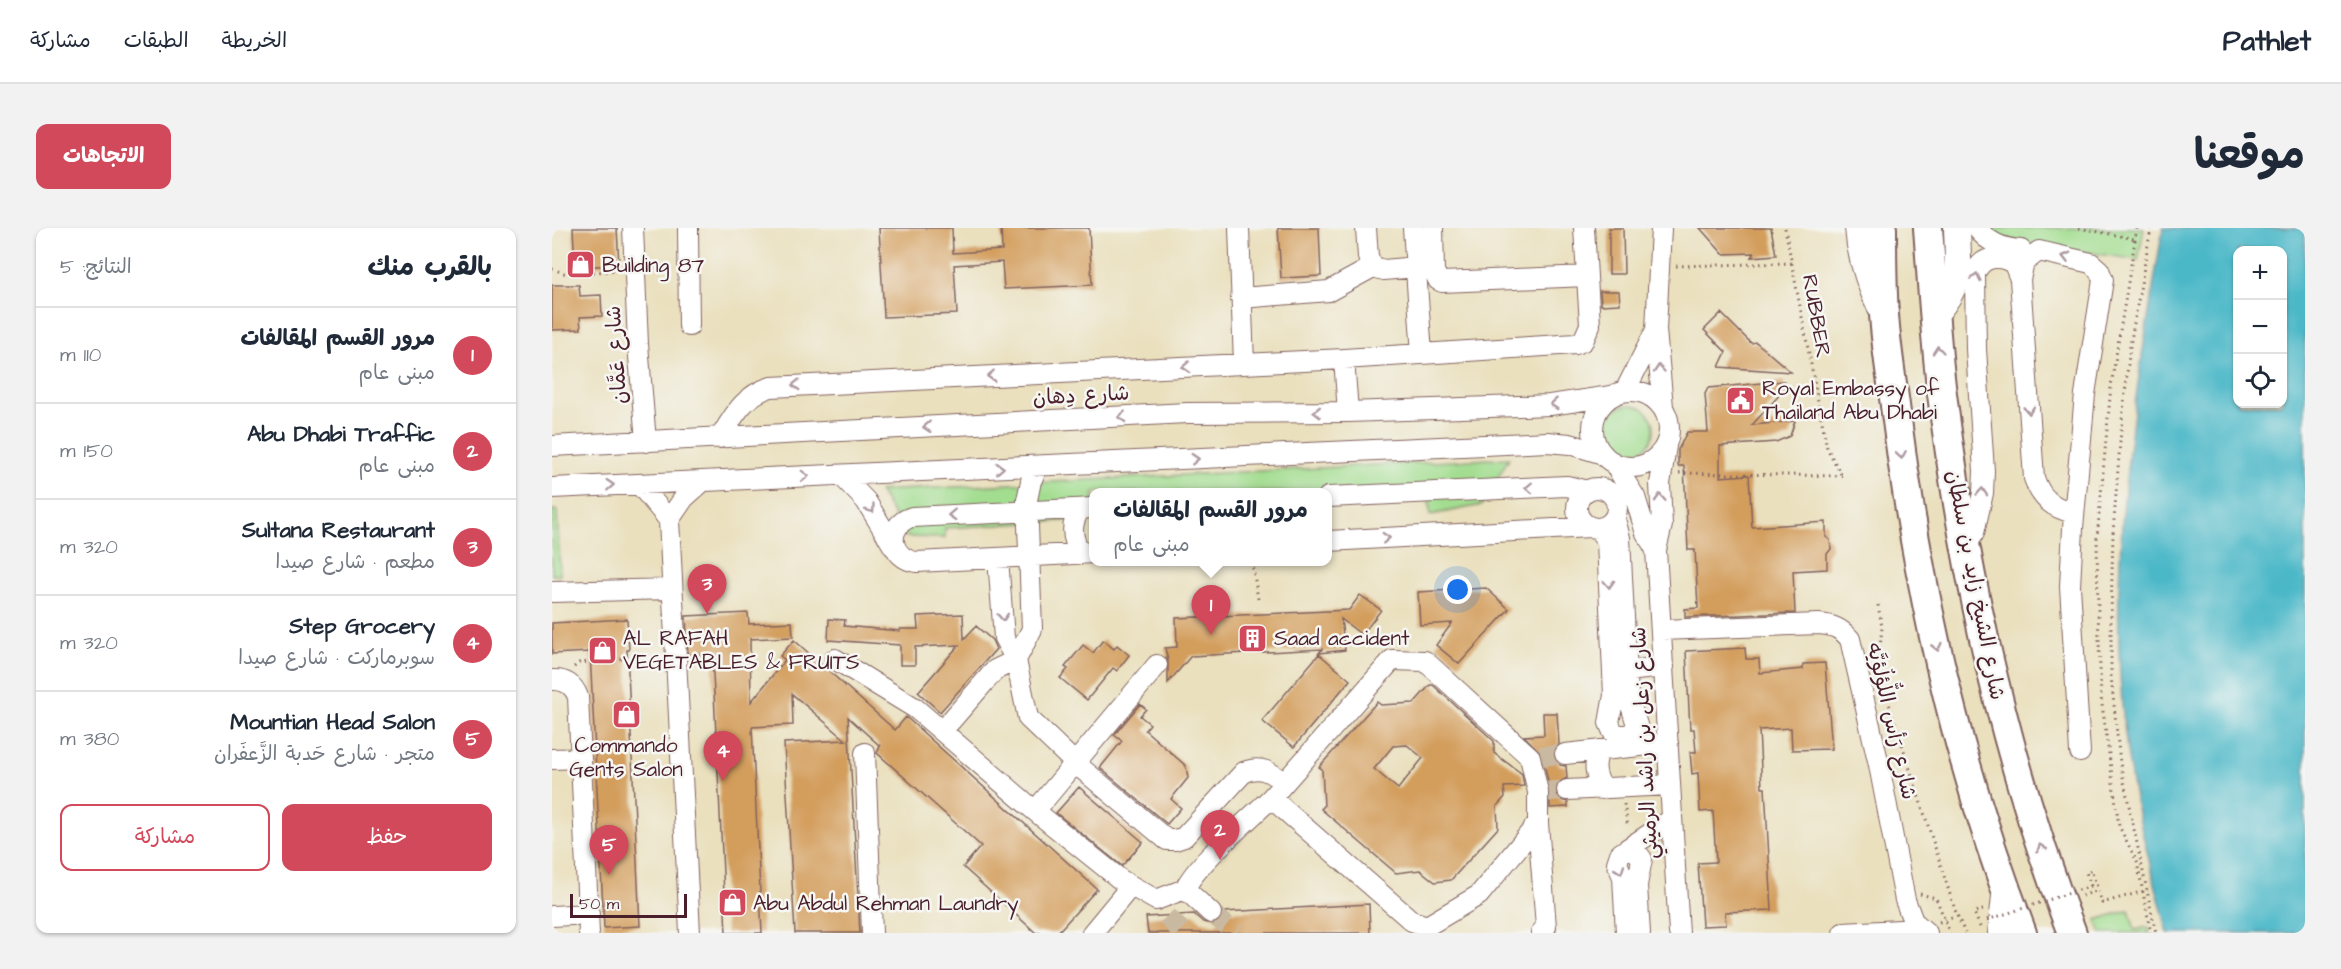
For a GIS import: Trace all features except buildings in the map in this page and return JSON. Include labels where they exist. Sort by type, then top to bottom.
[{"type":"highway","points":[[1882,228],[1884,313],[1910,510],[1932,627],[1967,763],[2022,933]]},
{"type":"highway","name":"شارع الشيخ زايد بن سلطان","points":[[1928,228],[1941,386],[1965,547],[1986,654],[2029,812],[2072,933]]},
{"type":"main road","points":[[1858,228],[1860,250],[1868,278],[1884,313]]},
{"type":"main road","points":[[1935,314],[1952,293],[1957,280],[1957,228]]},
{"type":"main road","points":[[1994,926],[2006,887]]},
{"type":"street","name":"شارع عَمَّان","points":[[633,228],[646,442]]},
{"type":"street","points":[[688,228],[689,326]]},
{"type":"street","points":[[1239,228],[1244,364]]},
{"type":"street","points":[[1366,228],[1368,257],[1373,267]]},
{"type":"street","points":[[1413,228],[1422,354]]},
{"type":"street","points":[[1433,228],[1434,271],[1438,280],[1442,282],[1587,276]]},
{"type":"street","points":[[720,438],[738,407],[745,400],[771,387],[1344,359],[1576,344],[1583,341],[1590,326],[1584,228]]},
{"type":"street","points":[[552,488],[1547,442],[1570,444],[1624,466],[1637,467],[1659,456],[1666,446],[1670,426],[1663,407],[1656,330],[1661,228]]},
{"type":"street","points":[[1977,228],[1993,242],[2015,250],[2038,251],[2091,263],[2102,275],[2102,291],[2085,394],[2070,586],[2080,752]]},
{"type":"street","points":[[2038,251],[2024,262],[2020,279],[2034,478],[2041,495],[2047,502],[2056,508],[2074,513]]},
{"type":"street","points":[[1965,547],[1974,532],[1983,494],[1984,471],[1976,349],[1975,274],[1981,264],[1987,260],[2001,258],[2014,264],[2020,279]]},
{"type":"street","points":[[1241,298],[1329,291],[1373,267],[1384,270],[1416,267]]},
{"type":"street","points":[[1608,458],[1595,442],[1593,429],[1595,416],[1601,404],[1618,393],[1656,330]]},
{"type":"street","points":[[1344,359],[1348,412]]},
{"type":"street","points":[[1618,393],[1646,393],[1663,407]]},
{"type":"street","name":"شارع دِهان","points":[[552,446],[1187,413],[1348,412],[1550,405],[1618,393]]},
{"type":"street","name":"شارع زعل بن راشد الرميثي","points":[[1666,446],[1661,473],[1662,525],[1656,550],[1678,933]]},
{"type":"street","name":"شارع زعل بن راشد الرميثي","points":[[1608,458],[1629,484],[1641,511],[1646,533],[1656,550]]},
{"type":"street","points":[[942,731],[995,670],[1016,660],[1032,629],[1027,512],[1028,489],[1038,466]]},
{"type":"street","points":[[841,475],[866,501],[903,559],[917,562],[1088,554]]},
{"type":"street","points":[[669,520],[684,498],[703,481]]},
{"type":"street","points":[[639,484],[669,520],[690,933]]},
{"type":"street","points":[[1332,497],[1568,486],[1587,491]]},
{"type":"street","points":[[1332,541],[1601,525],[1617,504],[1614,497],[1602,488],[1587,491],[1581,495],[1577,510],[1579,517],[1601,525],[1620,538],[1628,696],[1637,724],[1632,733],[1622,736],[1614,732],[1610,723],[1614,695],[1607,541],[1601,525]]},
{"type":"street","points":[[894,548],[893,534],[896,528],[912,517],[1087,509]]},
{"type":"street","points":[[1087,509],[1073,524],[1073,532],[1077,547],[1088,554]]},
{"type":"street","points":[[998,558],[1004,638],[1016,660],[1028,718],[1075,763],[1167,840],[1184,837],[1244,772],[1255,767],[1269,771],[1284,783]]},
{"type":"street","points":[[552,592],[672,589]]},
{"type":"street","name":"شارع رَأس اللُّؤلُؤيَّه","points":[[1661,630],[1819,624],[1831,625],[1843,631],[1850,639],[1909,913],[1924,931]]},
{"type":"street","points":[[835,659],[915,708],[1035,811],[1130,887],[1162,908],[1185,889],[1188,880],[1271,798],[1392,660],[1425,661],[1535,757],[1540,792],[1538,823],[1546,927],[1541,933]]},
{"type":"street","points":[[1035,811],[1157,665]]},
{"type":"street","points":[[1627,671],[1664,667]]},
{"type":"street","points":[[552,916],[589,924],[578,698],[576,690],[559,681]]},
{"type":"street","points":[[1565,754],[1668,743]]},
{"type":"street","points":[[1599,750],[1595,766],[1596,774],[1612,788]]},
{"type":"street","points":[[865,753],[872,933]]},
{"type":"street","points":[[552,759],[581,758]]},
{"type":"street","points":[[1567,790],[1670,785]]},
{"type":"street","points":[[1271,798],[1410,926],[1427,926],[1479,895],[1538,823]]},
{"type":"street","points":[[1626,933],[1623,877],[1617,863],[1620,854],[1672,819]]},
{"type":"street","points":[[1629,848],[1636,851],[1642,859],[1637,885],[1640,933]]},
{"type":"street","points":[[1092,933],[1130,887]]},
{"type":"street","points":[[1185,889],[1211,913]]},
{"type":"street","name":"شارع رَأس اللُّؤلُؤيَّه","points":[[1843,933],[1924,931]]},
{"type":"path","name":"RUBBER","points":[[1661,473],[1842,476],[1827,448],[1785,228]]},
{"type":"path","points":[[2079,228],[2135,239]]},
{"type":"path","points":[[2137,228],[2110,397],[2097,538],[2098,612],[2101,697],[2119,826],[2137,862],[2151,933]]},
{"type":"path","points":[[2151,228],[2130,346],[2121,430],[2113,533],[2111,676],[2120,764],[2156,933]]},
{"type":"path","points":[[1659,267],[1792,263]]},
{"type":"path","points":[[552,269],[564,273],[635,271]]},
{"type":"path","points":[[1253,566],[1258,599]]},
{"type":"path","points":[[1878,605],[1882,627],[1878,669],[1955,910],[1965,933]]},
{"type":"path","points":[[559,681],[579,663],[650,656]]},
{"type":"path","points":[[1612,788],[1629,848]]},
{"type":"path","points":[[1983,933],[1974,912],[1983,908],[1994,926],[2091,886],[2086,872],[2091,870],[2102,903],[2148,890]]},
{"type":"path","points":[[1904,889],[1936,898],[1950,933]]},
{"type":"path","points":[[2060,904],[2098,890]]},
{"type":"green space","points":[[1982,228],[2144,228],[2138,260],[1999,239]]},
{"type":"green space","points":[[1625,405],[1635,405],[1647,412],[1654,424],[1654,434],[1647,446],[1635,453],[1625,453],[1610,442],[1606,434],[1606,424],[1617,409]]},
{"type":"green space","points":[[1509,458],[1482,505],[1430,515],[1429,498],[1332,492],[1332,488],[1089,488],[1089,519],[945,528],[945,538],[907,537],[879,491]]},
{"type":"green space","points":[[552,510],[557,510],[560,575],[552,575]]},
{"type":"green space","points":[[2129,910],[2135,930],[2148,927],[2150,933],[2101,933],[2096,920]]},
{"type":"water","points":[[2163,228],[2305,228],[2305,933],[2168,933],[2132,784],[2120,670],[2121,543],[2133,417]]},
{"type":"tunnel","points":[[1540,756],[1565,754]]},
{"type":"tunnel","points":[[1542,792],[1567,790]]},
{"type":"tunnel","points":[[1211,913],[1236,933]]},
{"type":"tunnel","points":[[1167,916],[1183,933]]},
{"type":"place","name":"Building 87","points":[[581,265]]},
{"type":"place","name":"Royal Embassy of Thailand Abu Dhabi","points":[[1741,400]]},
{"type":"place","name":"Sultana Restaurant","points":[[707,614]]},
{"type":"place","name":"مرور القسم المقالفات","points":[[1211,635]]},
{"type":"place","name":"Saad accident","points":[[1253,638]]},
{"type":"place","name":"AL RAFAH VEGETABLES & FRUITS","points":[[602,650]]},
{"type":"place","name":"Commando Gents Salon","points":[[626,714]]},
{"type":"place","name":"Step Grocery","points":[[723,781]]},
{"type":"place","name":"Abu Dhabi Traffic","points":[[1220,860]]},
{"type":"place","name":"Mountian Head Salon","points":[[609,875]]},
{"type":"place","name":"Abu Abdul Rehman Laundry","points":[[732,903]]}]
